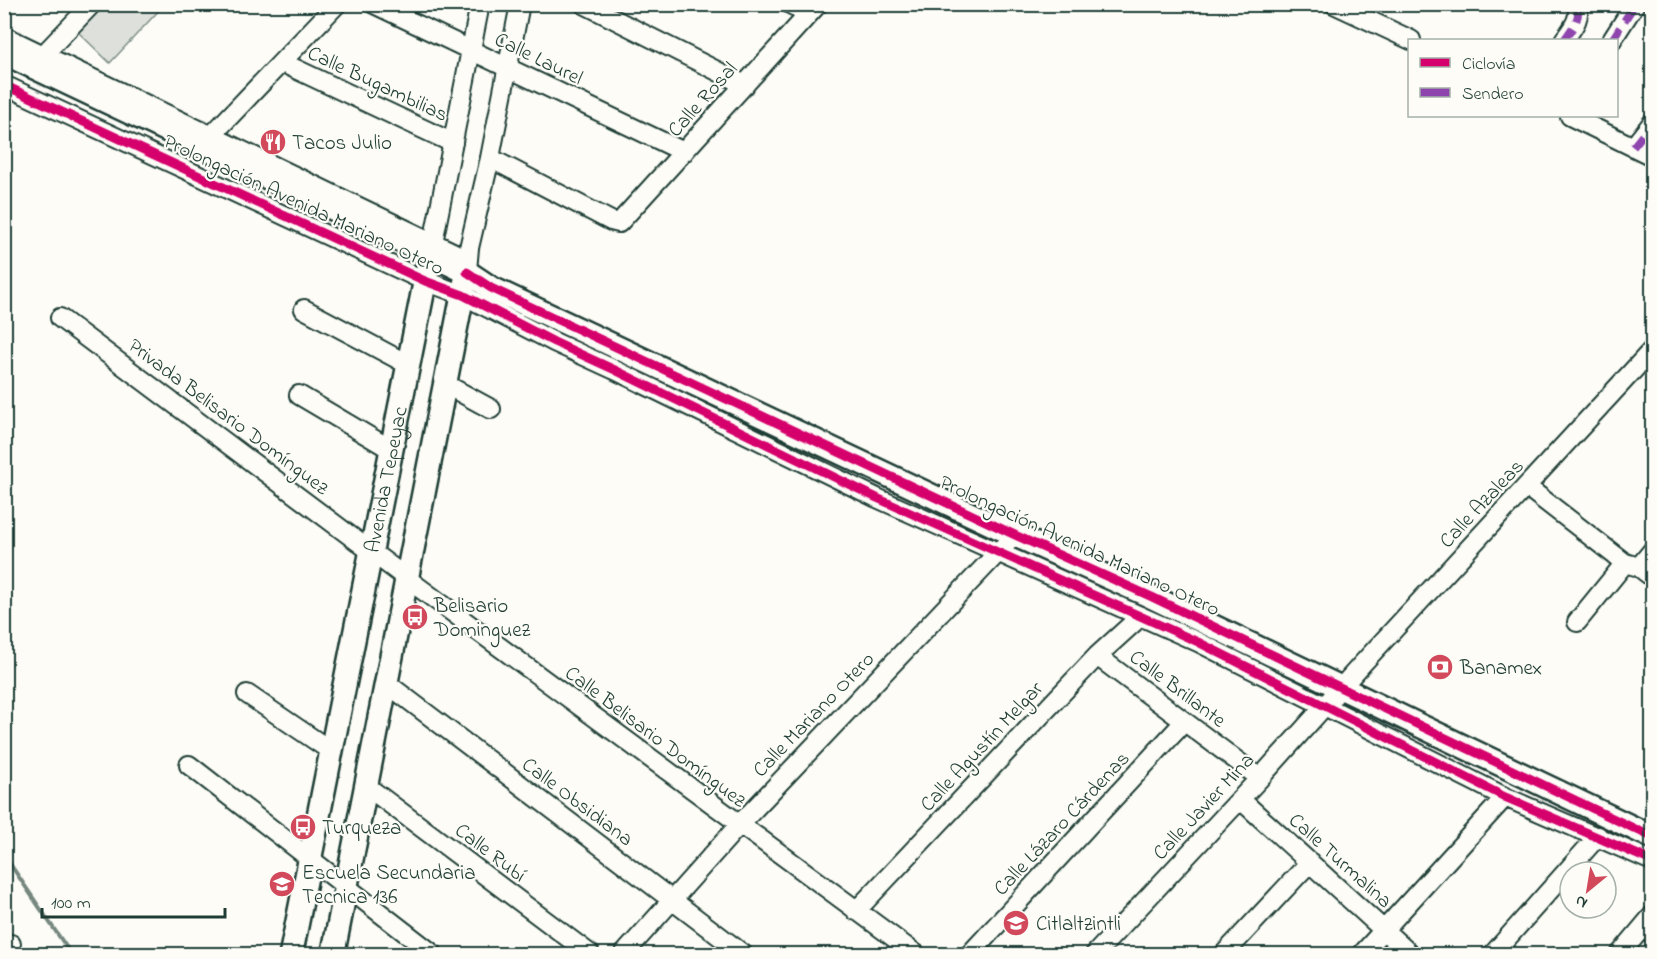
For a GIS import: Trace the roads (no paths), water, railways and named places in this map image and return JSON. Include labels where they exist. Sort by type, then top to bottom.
[{"type":"main road","name":"Prolongación Avenida Mariano Otero","points":[[4,53],[429,262]]},
{"type":"main road","name":"Prolongación Avenida Mariano Otero","points":[[4,69],[491,288],[1015,535],[1152,597],[1653,837]]},
{"type":"main road","name":"Avenida Tepeyac","points":[[291,954],[429,262]]},
{"type":"main road","name":"Avenida Tepeyac","points":[[333,954],[465,278]]},
{"type":"street","points":[[43,55],[92,4]]},
{"type":"street","points":[[212,135],[337,4]]},
{"type":"street","name":"Calle Laurel","points":[[374,4],[684,152]]},
{"type":"street","name":"Avenida Tepeyac","points":[[429,262],[480,4]]},
{"type":"street","name":"Avenida Tepeyac","points":[[465,278],[520,4]]},
{"type":"street","points":[[584,4],[745,85]]},
{"type":"street","points":[[790,4],[813,9]]},
{"type":"street","points":[[1565,39],[1578,18],[1579,10],[1576,4]]},
{"type":"street","points":[[1613,39],[1635,4]]},
{"type":"street","points":[[1334,5],[1409,39]]},
{"type":"street","name":"Calle Rosal","points":[[490,158],[611,221],[619,223],[813,9]]},
{"type":"street","name":"Prolongación Avenida Mariano Otero","points":[[4,36],[212,135],[429,262]]},
{"type":"street","name":"Calle Bugambilias","points":[[283,63],[453,143]]},
{"type":"street","name":"Prolongación Avenida Mariano Otero","points":[[4,85],[429,262]]},
{"type":"street","points":[[1572,117],[1653,156]]},
{"type":"street","points":[[1633,147],[1653,123]]},
{"type":"street","name":"Prolongación Avenida Mariano Otero","points":[[465,278],[554,342],[877,498],[1142,616],[1505,797],[1653,861]]},
{"type":"street","points":[[304,309],[409,365]]},
{"type":"street","name":"Privada Belisario Domínguez","points":[[60,318],[372,551]]},
{"type":"street","name":"Calle Azaleas","points":[[1341,687],[1650,358]]},
{"type":"street","points":[[445,384],[491,409]]},
{"type":"street","points":[[299,395],[392,450]]},
{"type":"street","points":[[1527,487],[1639,569]]},
{"type":"street","name":"Calle Mariano Otero","points":[[624,954],[739,825],[1015,535]]},
{"type":"street","name":"Calle Belisario Domínguez","points":[[372,551],[916,954]]},
{"type":"street","points":[[1577,622],[1639,569],[1653,551]]},
{"type":"street","name":"Calle Agustín Melgar","points":[[856,911],[1097,656],[1142,616]]},
{"type":"street","name":"Calle Brillante","points":[[1097,656],[1260,778]]},
{"type":"street","name":"Calle Obsidiana","points":[[386,682],[743,954]]},
{"type":"street","name":"Calle Javier Mina","points":[[1095,954],[1260,778],[1341,687]]},
{"type":"street","points":[[247,694],[331,751]]},
{"type":"street","name":"Calle Lázaro Cárdenas","points":[[970,954],[1184,722]]},
{"type":"street","points":[[189,765],[433,954]]},
{"type":"street","name":"Calle Rubí","points":[[365,784],[590,954]]},
{"type":"street","points":[[1542,812],[1554,790]]},
{"type":"street","points":[[1362,954],[1505,797]]},
{"type":"street","name":"Calle Turmalina","points":[[1240,799],[1410,954]]},
{"type":"street","points":[[1493,954],[1598,836]]},
{"type":"street","points":[[1224,954],[1310,862]]},
{"type":"street","points":[[1620,954],[1653,916]]},
{"type":"waterway","points":[[4,855],[71,954]]},
{"type":"place","name":"Tacos Julio","points":[[273,142]]},
{"type":"place","name":"Belisario Dominguez","points":[[415,617]]},
{"type":"place","name":"Banamex","points":[[1440,667]]},
{"type":"place","name":"Turqueza","points":[[303,827]]},
{"type":"place","name":"Escuela Secundaria Tecnica 136","points":[[282,884]]},
{"type":"place","name":"Citlaltzintli","points":[[1016,923]]}]
